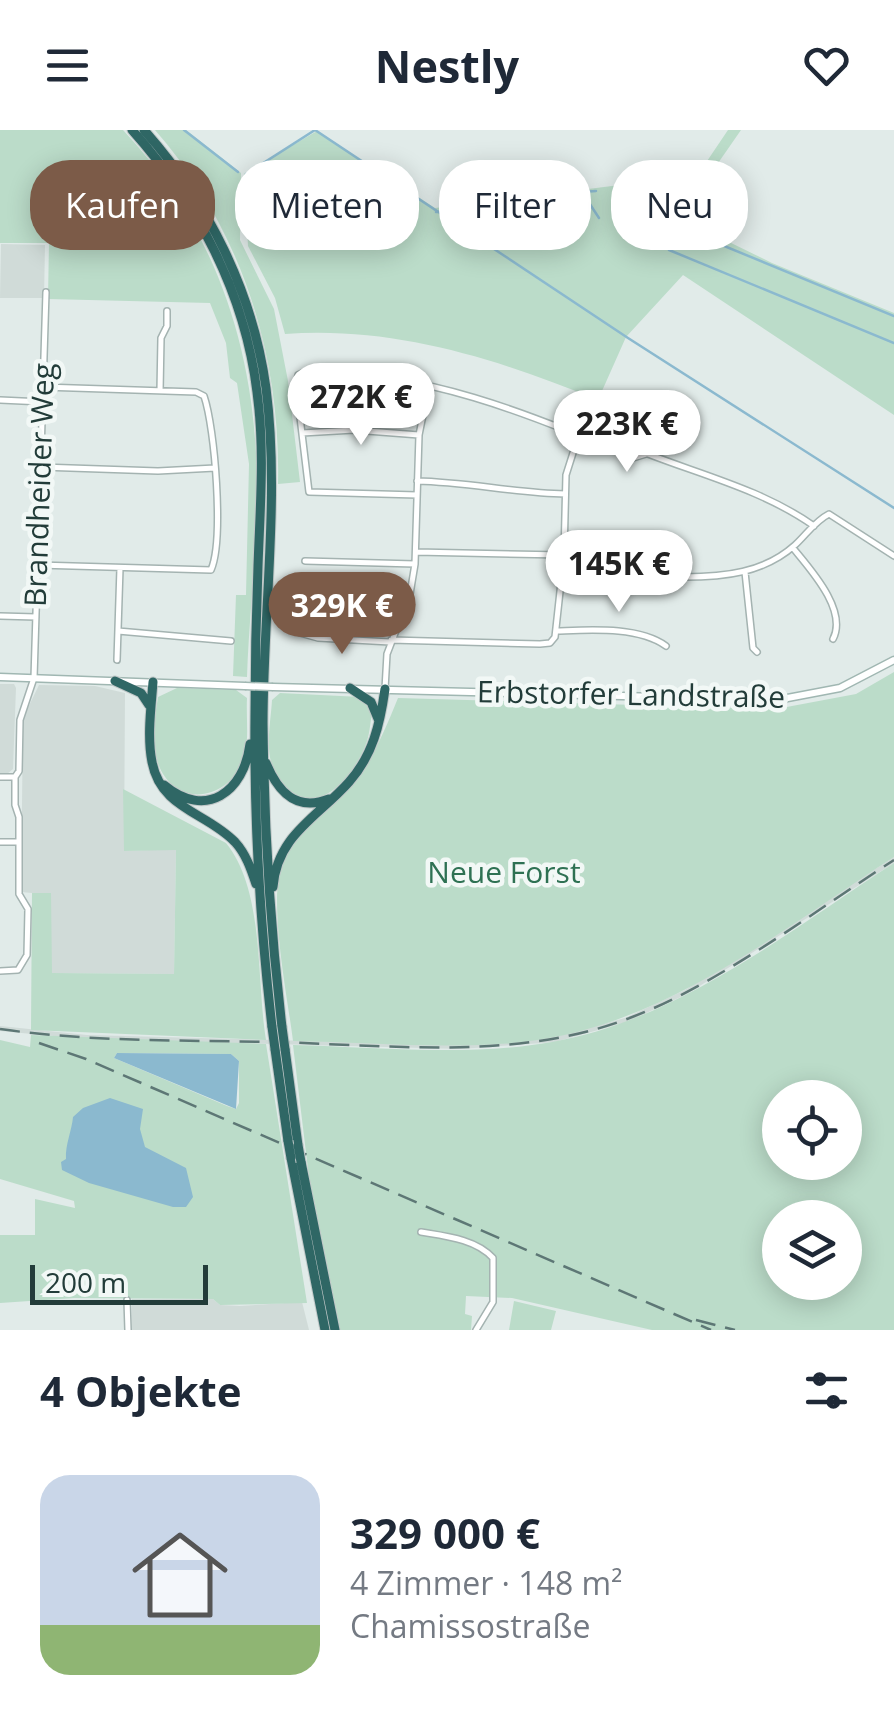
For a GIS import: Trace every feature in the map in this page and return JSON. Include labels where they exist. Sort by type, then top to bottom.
[{"type":"highway","points":[[132,130],[176,184],[208,236],[231,290],[253,366],[262,472],[254,722],[260,896],[293,1143],[325,1330]]},
{"type":"highway","points":[[144,130],[192,192],[224,249],[250,317],[262,365],[269,418],[270,472],[264,760],[277,1027]]},
{"type":"highway","points":[[115,681],[141,693],[151,713]]},
{"type":"highway","points":[[153,682],[151,760],[158,779],[169,798],[233,840],[248,863],[260,896]]},
{"type":"highway","points":[[350,688],[371,702],[380,724]]},
{"type":"highway","points":[[272,924],[273,882],[280,856],[294,834],[336,796],[364,762],[380,724],[385,689]]},
{"type":"highway","points":[[158,779],[187,799],[200,801],[222,795],[244,770],[254,722]]},
{"type":"highway","points":[[264,760],[276,785],[292,801],[318,803],[336,796]]},
{"type":"highway","points":[[296,1160],[334,1330]]},
{"type":"street","name":"Brandheider Weg","points":[[0,971],[13,972],[28,955],[28,908],[19,894],[16,777],[20,716],[34,678],[46,292]]},
{"type":"street","points":[[160,391],[161,338],[168,311]]},
{"type":"street","points":[[417,495],[309,492],[298,375],[307,371],[367,374],[430,385],[510,408],[633,458],[646,454],[748,491],[814,526]]},
{"type":"street","points":[[385,689],[391,641],[410,594],[415,564],[419,434],[430,385]]},
{"type":"street","points":[[38,565],[211,570],[216,536],[215,468],[206,400],[201,393],[43,387]]},
{"type":"street","points":[[0,400],[42,402]]},
{"type":"street","points":[[302,433],[354,430],[419,434]]},
{"type":"street","points":[[300,633],[318,638],[391,641],[550,642],[556,631],[564,555],[568,462],[579,434]]},
{"type":"street","points":[[40,467],[158,471],[215,468]]},
{"type":"street","points":[[418,481],[565,494]]},
{"type":"street","points":[[564,545],[670,552],[677,556],[684,577],[745,572],[793,548],[829,514],[894,556]]},
{"type":"street","points":[[793,548],[816,577],[833,611],[837,631],[832,639]]},
{"type":"street","points":[[416,552],[564,555]]},
{"type":"street","points":[[305,561],[415,564]]},
{"type":"street","points":[[117,660],[120,568]]},
{"type":"street","points":[[745,572],[753,648],[757,652]]},
{"type":"street","points":[[0,616],[36,617]]},
{"type":"street","points":[[118,631],[231,641]]},
{"type":"street","points":[[556,631],[624,633],[644,636],[666,646]]},
{"type":"street","name":"Erbstorfer Landstraße","points":[[0,676],[777,700],[840,688],[894,660]]},
{"type":"street","points":[[0,776],[16,777]]},
{"type":"street","points":[[0,842],[18,842]]},
{"type":"street","points":[[421,1232],[472,1244],[493,1258],[492,1302],[476,1330]]},
{"type":"street","points":[[127,1300],[128,1330]]},
{"type":"shaded area","points":[[1,244],[30,245],[30,250],[45,250],[44,298],[0,298]]},
{"type":"shaded area","points":[[0,684],[14,684],[16,688],[13,769],[7,774],[0,774]]},
{"type":"shaded area","points":[[39,685],[95,686],[125,693],[124,851],[176,849],[174,974],[32,973],[32,893],[21,892],[23,718]]},
{"type":"shaded area","points":[[894,857],[894,863],[687,994],[627,1022],[555,1042],[461,1049],[86,1039],[0,1031],[0,1026],[87,1035],[461,1045],[554,1037],[625,1018],[685,990]]},
{"type":"shaded area","points":[[132,1299],[213,1299],[220,1305],[240,1306],[302,1302],[309,1330],[132,1330]]},
{"type":"green space","points":[[0,130],[123,130],[148,160],[30,160],[30,243],[0,243]]},
{"type":"green space","points":[[155,130],[186,130],[235,168],[235,250],[245,250],[274,309],[288,381],[300,482],[278,484],[277,435],[263,341],[250,295],[215,216],[215,160],[179,160]]},
{"type":"green space","points":[[728,130],[741,130],[720,160],[708,160]]},
{"type":"green space","points":[[317,131],[361,160],[268,160]]},
{"type":"green space","points":[[611,186],[611,250],[745,250],[894,313],[894,415],[683,275],[626,337],[598,400],[522,371],[445,349],[366,335],[285,334],[275,298],[250,250],[419,250],[419,198],[439,208],[439,250],[591,250],[591,189]]},
{"type":"green space","points":[[49,250],[206,250],[228,302],[241,350],[256,449],[257,501],[247,677],[233,676],[236,595],[246,595],[249,464],[237,383],[230,378],[226,343],[210,303],[48,299]]},
{"type":"green space","name":"Neue Forst","points":[[894,672],[894,857],[718,972],[623,1017],[574,1033],[522,1042],[407,1045],[293,1041],[278,920],[279,874],[296,840],[360,774],[398,698],[776,709],[856,694]]},
{"type":"green space","points":[[177,688],[236,690],[247,698],[246,747],[240,767],[222,787],[210,792],[197,794],[173,786],[156,756],[158,697]]},
{"type":"green space","points":[[280,693],[361,697],[372,713],[367,740],[356,764],[340,784],[321,797],[294,796],[272,767],[272,700]]},
{"type":"green space","points":[[123,789],[226,843],[239,863],[257,937],[266,1040],[31,1030],[32,893],[51,893],[52,973],[174,974],[176,850],[124,851]]},
{"type":"green space","points":[[894,863],[894,1330],[652,1330],[512,1298],[466,1296],[465,1314],[472,1316],[471,1330],[340,1330],[311,1194],[293,1045],[423,1050],[488,1049],[552,1042],[599,1031],[644,1014],[688,994],[773,944]]},
{"type":"green space","points":[[31,1035],[266,1044],[307,1303],[220,1305],[213,1299],[74,1298],[0,1303],[0,1235],[35,1235],[35,1199],[75,1208],[74,1201],[0,1179],[0,1040],[30,1047]],"holes":[[[117,1053],[231,1054],[239,1061],[236,1109],[114,1058]]]},
{"type":"green space","points":[[514,1301],[556,1311],[551,1330],[509,1330]]},
{"type":"water","points":[[117,1053],[231,1054],[239,1061],[236,1109],[114,1058]]},
{"type":"water","points":[[110,1098],[143,1109],[140,1129],[145,1147],[186,1168],[193,1197],[186,1207],[173,1207],[89,1183],[62,1170],[73,1117],[83,1108]]},
{"type":"waterway","points":[[184,130],[235,170]]},
{"type":"waterway","points":[[268,160],[315,130],[360,160]]},
{"type":"waterway","points":[[591,191],[596,191]]},
{"type":"waterway","points":[[436,212],[582,192],[599,218]]},
{"type":"waterway","points":[[419,199],[894,508]]},
{"type":"waterway","points":[[669,250],[894,343]]},
{"type":"waterway","points":[[734,250],[894,316]]},
{"type":"railway","points":[[0,1029],[102,1038],[407,1047],[497,1046],[541,1041],[627,1019],[695,988],[894,860]]},
{"type":"railway","points":[[39,1043],[86,1059],[711,1330]]},
{"type":"railway","points":[[696,1320],[735,1330]]}]
